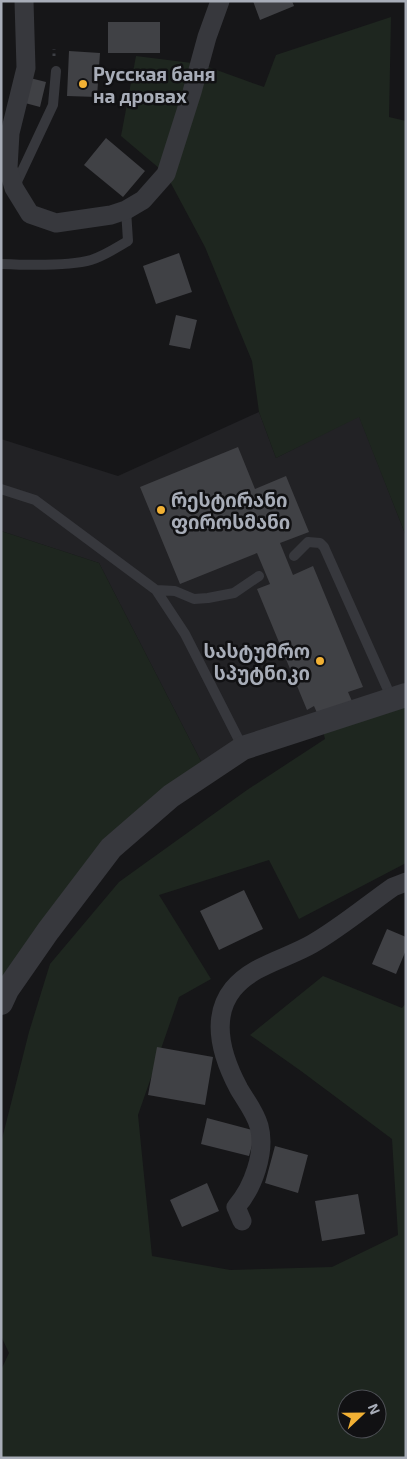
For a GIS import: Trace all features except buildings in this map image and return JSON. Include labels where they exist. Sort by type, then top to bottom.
[{"type":"street","points":[[24,1],[26,68],[5,132],[8,168],[14,188],[30,214],[56,223],[111,216],[126,210],[144,200],[166,174],[207,37],[220,1]]},
{"type":"street","points":[[1,1003],[7,990],[48,931],[111,848],[171,796],[243,748],[399,697]]},
{"type":"street","points":[[242,1221],[236,1207],[245,1197],[256,1166],[261,1137],[252,1108],[235,1081],[222,1049],[220,1037],[222,1012],[228,997],[248,974],[312,944],[393,887],[406,882]]},
{"type":"lane","points":[[14,188],[53,105],[56,71]]},
{"type":"lane","points":[[1,264],[28,265],[89,261],[110,252],[128,240],[126,210]]},
{"type":"lane","points":[[1,489],[35,500],[156,590],[184,634],[243,748]]},
{"type":"lane","points":[[294,556],[308,542],[320,543],[324,547],[399,697]]},
{"type":"lane","points":[[156,590],[175,591],[194,600],[234,593],[259,576]]},
{"type":"shaded area","points":[[391,17],[389,117],[406,121],[406,536],[359,417],[276,458],[259,412],[252,361],[205,247],[166,174],[121,136],[136,56],[200,64],[264,87],[276,55]]},
{"type":"shaded area","points":[[259,412],[276,458],[359,416],[406,536],[406,695],[207,773],[99,563],[1,531],[1,439],[118,476]]},
{"type":"shaded area","points":[[1,531],[99,563],[207,773],[111,848],[1,1003]]},
{"type":"shaded area","points":[[406,695],[406,863],[299,919],[269,860],[159,895],[211,979],[179,997],[138,1115],[152,1256],[230,1270],[332,1267],[398,1235],[392,1139],[250,1035],[323,976],[402,1008],[406,1003],[406,1458],[1,1458],[1,1370],[9,1353],[1,1336],[1,1143],[29,1032],[50,964],[119,882],[247,790],[325,739],[321,723]]},
{"type":"place","name":"Русская баня на дровах","points":[[83,84]]},
{"type":"place","name":"რესტირანი ფიროსმანი","points":[[161,510]]},
{"type":"place","name":"სასტუმრო სპუტნიკი","points":[[320,661]]}]
